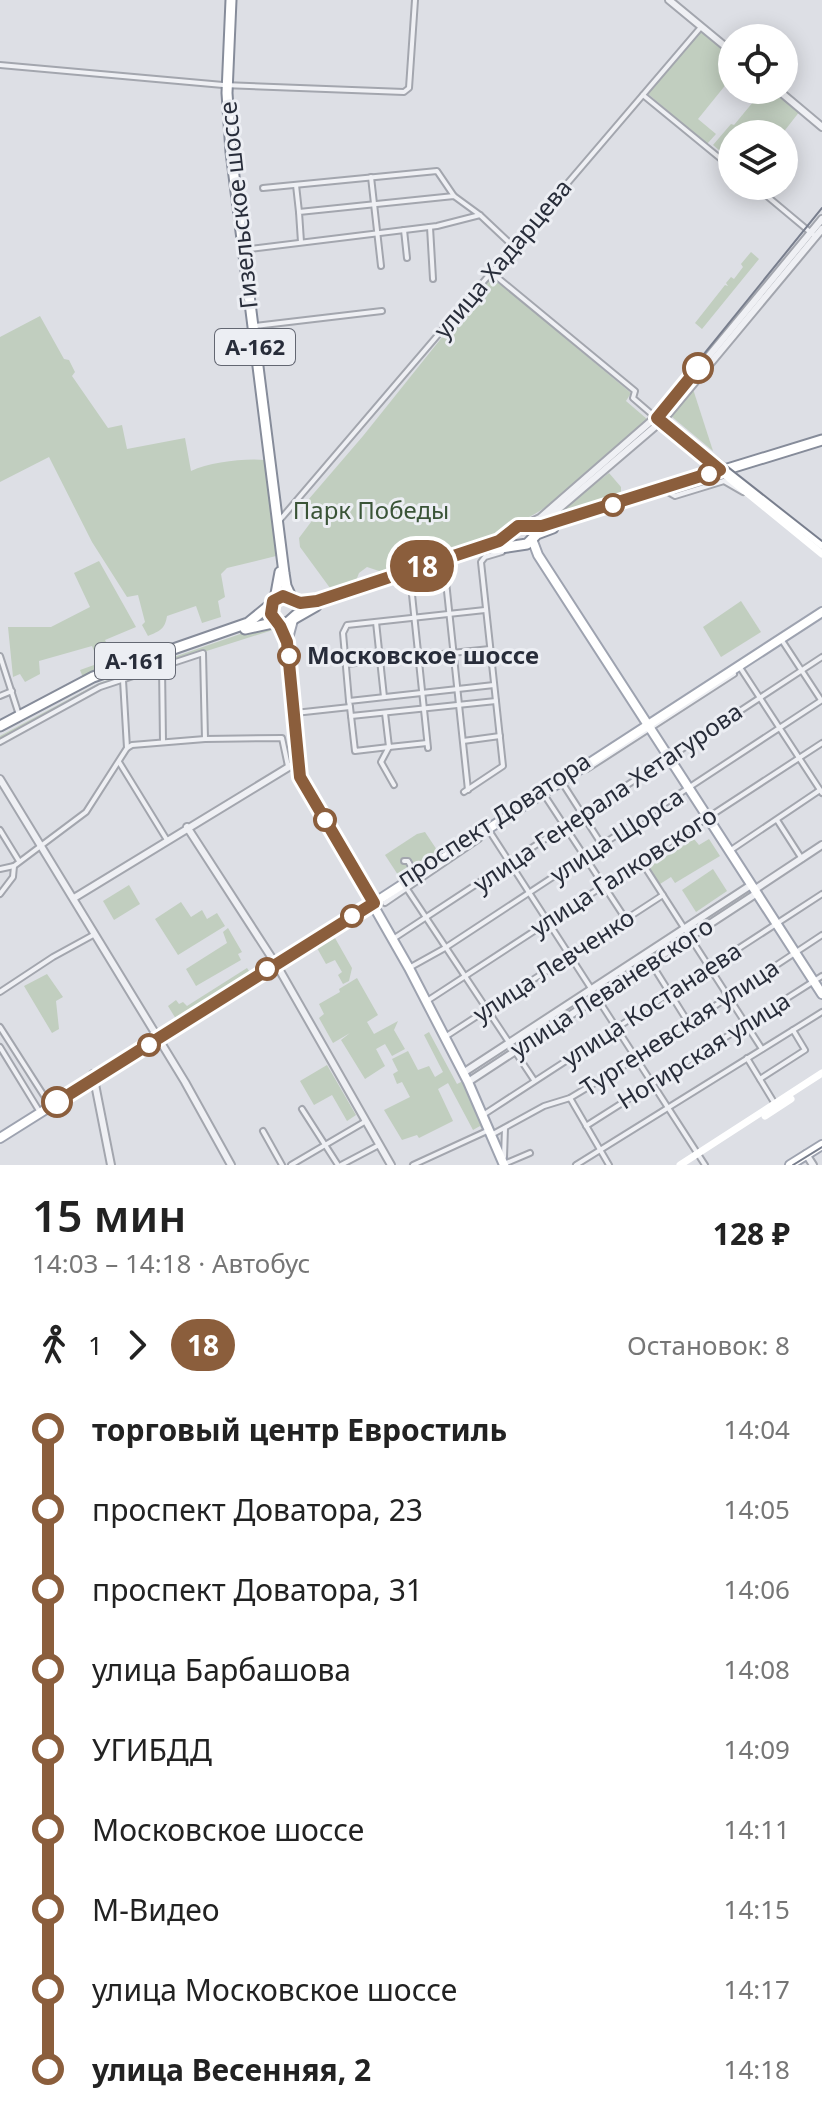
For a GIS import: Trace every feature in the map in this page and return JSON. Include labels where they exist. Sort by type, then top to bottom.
[{"type":"highway","name":"Гизельское шоссе","points":[[229,0],[225,85],[228,152],[286,583],[293,599]]},
{"type":"highway","name":"Гизельское шоссе","points":[[225,85],[280,572],[273,601]]},
{"type":"highway","name":"А-161","points":[[0,729],[19,715],[102,673],[248,623],[273,601],[285,596],[307,603],[332,596],[499,541],[822,443]]},
{"type":"highway","name":"А-161","points":[[0,729],[105,678],[262,623],[287,623],[311,607],[725,471]]},
{"type":"highway","points":[[293,599],[297,610],[294,619]]},
{"type":"highway","points":[[273,601],[271,614],[278,622]]},
{"type":"main road","points":[[725,471],[734,484],[822,554]]},
{"type":"main road","points":[[725,471],[822,545]]},
{"type":"main road","points":[[527,534],[646,725],[796,953],[818,978],[822,994]]},
{"type":"main road","name":"проспект Доватора","points":[[0,1135],[373,901],[822,611]]},
{"type":"main road","points":[[287,642],[294,619]]},
{"type":"main road","points":[[278,622],[287,642],[297,762],[304,785],[373,901],[427,1001],[466,1077],[503,1164]]},
{"type":"main road","name":"проспект Доватора","points":[[373,901],[646,725]]},
{"type":"main road","name":"проспект Доватора","points":[[0,1135],[94,1076]]},
{"type":"main road","points":[[680,1165],[701,1159],[775,1104],[822,1076]]},
{"type":"main road","points":[[689,1165],[822,1076]]},
{"type":"main road","points":[[798,1165],[822,1147]]},
{"type":"main road","points":[[790,1165],[809,1159]]},
{"type":"street","points":[[0,65],[225,85],[404,92],[409,88],[415,0]]},
{"type":"street","points":[[669,0],[718,41]]},
{"type":"street","name":"улица Хадарцева","points":[[278,523],[701,27]]},
{"type":"street","points":[[643,95],[718,157]]},
{"type":"street","points":[[795,104],[822,127]]},
{"type":"street","points":[[263,188],[437,171],[454,196],[514,247]]},
{"type":"street","points":[[371,177],[381,266]]},
{"type":"street","points":[[296,185],[301,242]]},
{"type":"street","points":[[299,212],[454,196]]},
{"type":"street","points":[[772,200],[816,237]]},
{"type":"street","points":[[250,249],[430,227],[480,215]]},
{"type":"street","points":[[816,237],[822,219]]},
{"type":"street","points":[[430,227],[433,279]]},
{"type":"street","points":[[486,610],[449,614],[413,618],[376,622],[345,626],[343,633],[355,751],[427,746],[422,709],[413,618],[411,585],[445,572],[449,614],[457,690],[458,705],[462,741],[466,791],[503,766],[481,559],[527,534],[660,420],[822,229]]},
{"type":"street","points":[[404,230],[407,258]]},
{"type":"street","points":[[492,273],[635,391],[632,394],[635,400],[725,471]]},
{"type":"street","points":[[253,326],[382,311]]},
{"type":"street","points":[[527,534],[540,518],[660,420]]},
{"type":"street","points":[[668,492],[675,496],[720,482],[734,484]]},
{"type":"street","points":[[646,725],[783,642],[822,611]]},
{"type":"street","points":[[376,622],[384,697]]},
{"type":"street","points":[[783,642],[822,701]]},
{"type":"street","points":[[346,664],[490,649]]},
{"type":"street","points":[[0,742],[100,687],[203,653],[205,739]]},
{"type":"street","points":[[0,656],[19,715]]},
{"type":"street","name":"улица Генерала Хетагурова","points":[[393,939],[822,657]]},
{"type":"street","points":[[162,667],[163,742]]},
{"type":"street","points":[[729,851],[821,791],[741,669]]},
{"type":"street","points":[[123,680],[127,748]]},
{"type":"street","points":[[293,713],[384,697],[494,685]]},
{"type":"street","points":[[0,696],[12,691]]},
{"type":"street","points":[[351,716],[496,701]]},
{"type":"street","name":"улица Щорса","points":[[409,968],[530,893],[822,701]]},
{"type":"street","points":[[385,713],[389,747],[381,762],[394,785]]},
{"type":"street","name":"проспект Доватора","points":[[385,903],[646,725]]},
{"type":"street","points":[[462,741],[500,736]]},
{"type":"street","points":[[0,869],[14,866],[86,812],[127,748],[132,745],[205,739],[282,738],[288,766]]},
{"type":"street","name":"улица Галковского","points":[[427,1001],[822,743]]},
{"type":"street","points":[[119,762],[167,840]]},
{"type":"street","points":[[74,898],[297,762]]},
{"type":"street","points":[[0,779],[231,1165]]},
{"type":"street","points":[[563,784],[602,845]]},
{"type":"street","points":[[545,796],[626,919]]},
{"type":"street","points":[[777,820],[802,859]]},
{"type":"street","points":[[187,827],[273,962],[391,1165]]},
{"type":"street","points":[[0,830],[2,839],[19,861]]},
{"type":"street","points":[[490,832],[701,1159]]},
{"type":"street","name":"улица Леваневского","points":[[466,1077],[510,1043],[684,929],[822,845]]},
{"type":"street","points":[[404,861],[408,861],[414,872]]},
{"type":"street","points":[[641,861],[762,1049]]},
{"type":"street","points":[[0,894],[13,877],[14,866]]},
{"type":"street","points":[[407,889],[534,1080]]},
{"type":"street","name":"улица Леваневского","points":[[466,1077],[515,1051],[598,998],[690,937],[754,889]]},
{"type":"street","name":"улица Костанаева","points":[[483,1115],[822,894]]},
{"type":"street","name":"улица Левченко","points":[[445,1037],[663,895]]},
{"type":"street","points":[[0,992],[95,934]]},
{"type":"street","name":"Тургеневская улица","points":[[413,1165],[505,1128],[544,1106],[570,1098],[822,935]]},
{"type":"street","points":[[651,963],[689,1023]]},
{"type":"street","name":"Ногирская улица","points":[[586,1126],[818,978]]},
{"type":"street","points":[[576,1165],[822,1012]]},
{"type":"street","points":[[0,1027],[53,1099]]},
{"type":"street","points":[[760,1079],[805,1050],[793,1029]]},
{"type":"street","points":[[0,1047],[38,1109]]},
{"type":"street","points":[[747,1058],[775,1104]]},
{"type":"street","points":[[94,1076],[111,1165]]},
{"type":"street","points":[[570,1098],[609,1165]]},
{"type":"street","points":[[302,1109],[340,1165],[379,1145]]},
{"type":"street","points":[[291,1165],[366,1121]]},
{"type":"street","points":[[505,1128],[503,1164],[530,1153]]},
{"type":"street","points":[[263,1131],[282,1165]]},
{"type":"green space","points":[[701,32],[718,46],[718,94],[698,119],[716,134],[707,144],[647,93]]},
{"type":"green space","points":[[751,104],[790,104],[800,111],[793,120],[738,120]]},
{"type":"green space","points":[[751,252],[759,259],[702,329],[695,323],[725,285],[728,286],[726,283],[731,277],[734,279]]},
{"type":"green space","name":"Парк Победы","points":[[491,276],[631,393],[626,401],[647,419],[547,506],[502,536],[385,573],[367,567],[359,573],[354,586],[340,591],[330,588],[300,547],[299,538],[314,518],[302,507]]},
{"type":"green space","points":[[40,316],[64,359],[69,360],[75,372],[72,376],[108,428],[122,425],[127,449],[185,438],[191,471],[228,461],[265,460],[276,556],[227,568],[221,574],[225,597],[218,601],[221,617],[202,623],[196,606],[167,616],[161,629],[148,636],[142,625],[145,622],[138,595],[127,597],[92,542],[49,457],[0,482],[0,337]]},
{"type":"green space","points":[[693,389],[713,451],[671,416]]},
{"type":"green space","points":[[609,473],[621,487],[621,498],[544,523]]},
{"type":"green space","points":[[99,561],[136,627],[105,640],[114,659],[143,649],[148,653],[84,680],[80,670],[94,665],[97,658],[92,646],[39,661],[40,674],[25,682],[20,674],[13,677],[8,627],[51,627],[90,607],[74,573]]},
{"type":"green space","points":[[741,601],[761,632],[721,657],[703,627]]},
{"type":"green space","points":[[260,627],[276,629],[100,685],[0,742],[0,736],[99,683]]},
{"type":"green space","points":[[425,832],[439,853],[400,878],[385,855]]},
{"type":"green space","points":[[694,839],[699,845],[709,839],[720,856],[675,883],[671,877],[660,884],[649,867]]},
{"type":"green space","points":[[713,869],[727,891],[696,912],[682,890]]},
{"type":"green space","points":[[129,885],[140,904],[114,920],[103,901]]},
{"type":"green space","points":[[181,902],[191,917],[202,910],[207,919],[217,913],[225,926],[178,955],[155,919]]},
{"type":"green space","points":[[228,928],[242,952],[238,954],[241,960],[196,986],[186,969],[227,943],[223,932]]},
{"type":"green space","points":[[335,938],[352,968],[349,981],[343,984],[338,975],[342,972],[335,960],[326,964],[317,948]]},
{"type":"green space","points":[[247,968],[251,974],[176,1019],[168,1006],[176,1000],[187,1006]]},
{"type":"green space","points":[[47,974],[63,997],[56,1001],[59,1029],[52,1033],[24,986]]},
{"type":"green space","points":[[357,978],[378,1015],[367,1022],[374,1034],[398,1021],[394,1030],[405,1049],[392,1056],[385,1044],[376,1049],[385,1066],[365,1079],[341,1040],[350,1033],[333,1043],[319,1018],[324,1014],[319,1004]]},
{"type":"green space","points":[[429,1032],[457,1084],[463,1081],[487,1129],[483,1131],[480,1126],[473,1130],[448,1083],[438,1089],[453,1121],[419,1138],[417,1135],[402,1140],[384,1110],[410,1097],[402,1082],[397,1084],[393,1074],[398,1071],[392,1059],[408,1051],[418,1070],[429,1066],[435,1077],[443,1072],[424,1035]]},
{"type":"green space","points":[[327,1065],[356,1115],[347,1121],[332,1095],[314,1105],[300,1081]]},
{"type":"tram line","points":[[822,208],[670,396],[665,407],[672,423],[822,541]]},
{"type":"tram line","points":[[793,1165],[822,1147]]},
{"type":"bus line","name":"18","points":[[57,1102],[374,903],[300,777],[287,642],[278,622],[272,618],[270,606],[273,601],[283,596],[300,603],[317,601],[499,541],[518,526],[542,526],[720,470],[657,418],[698,368]]},
{"type":"place","name":"Московское шоссе","points":[[289,656]]}]
